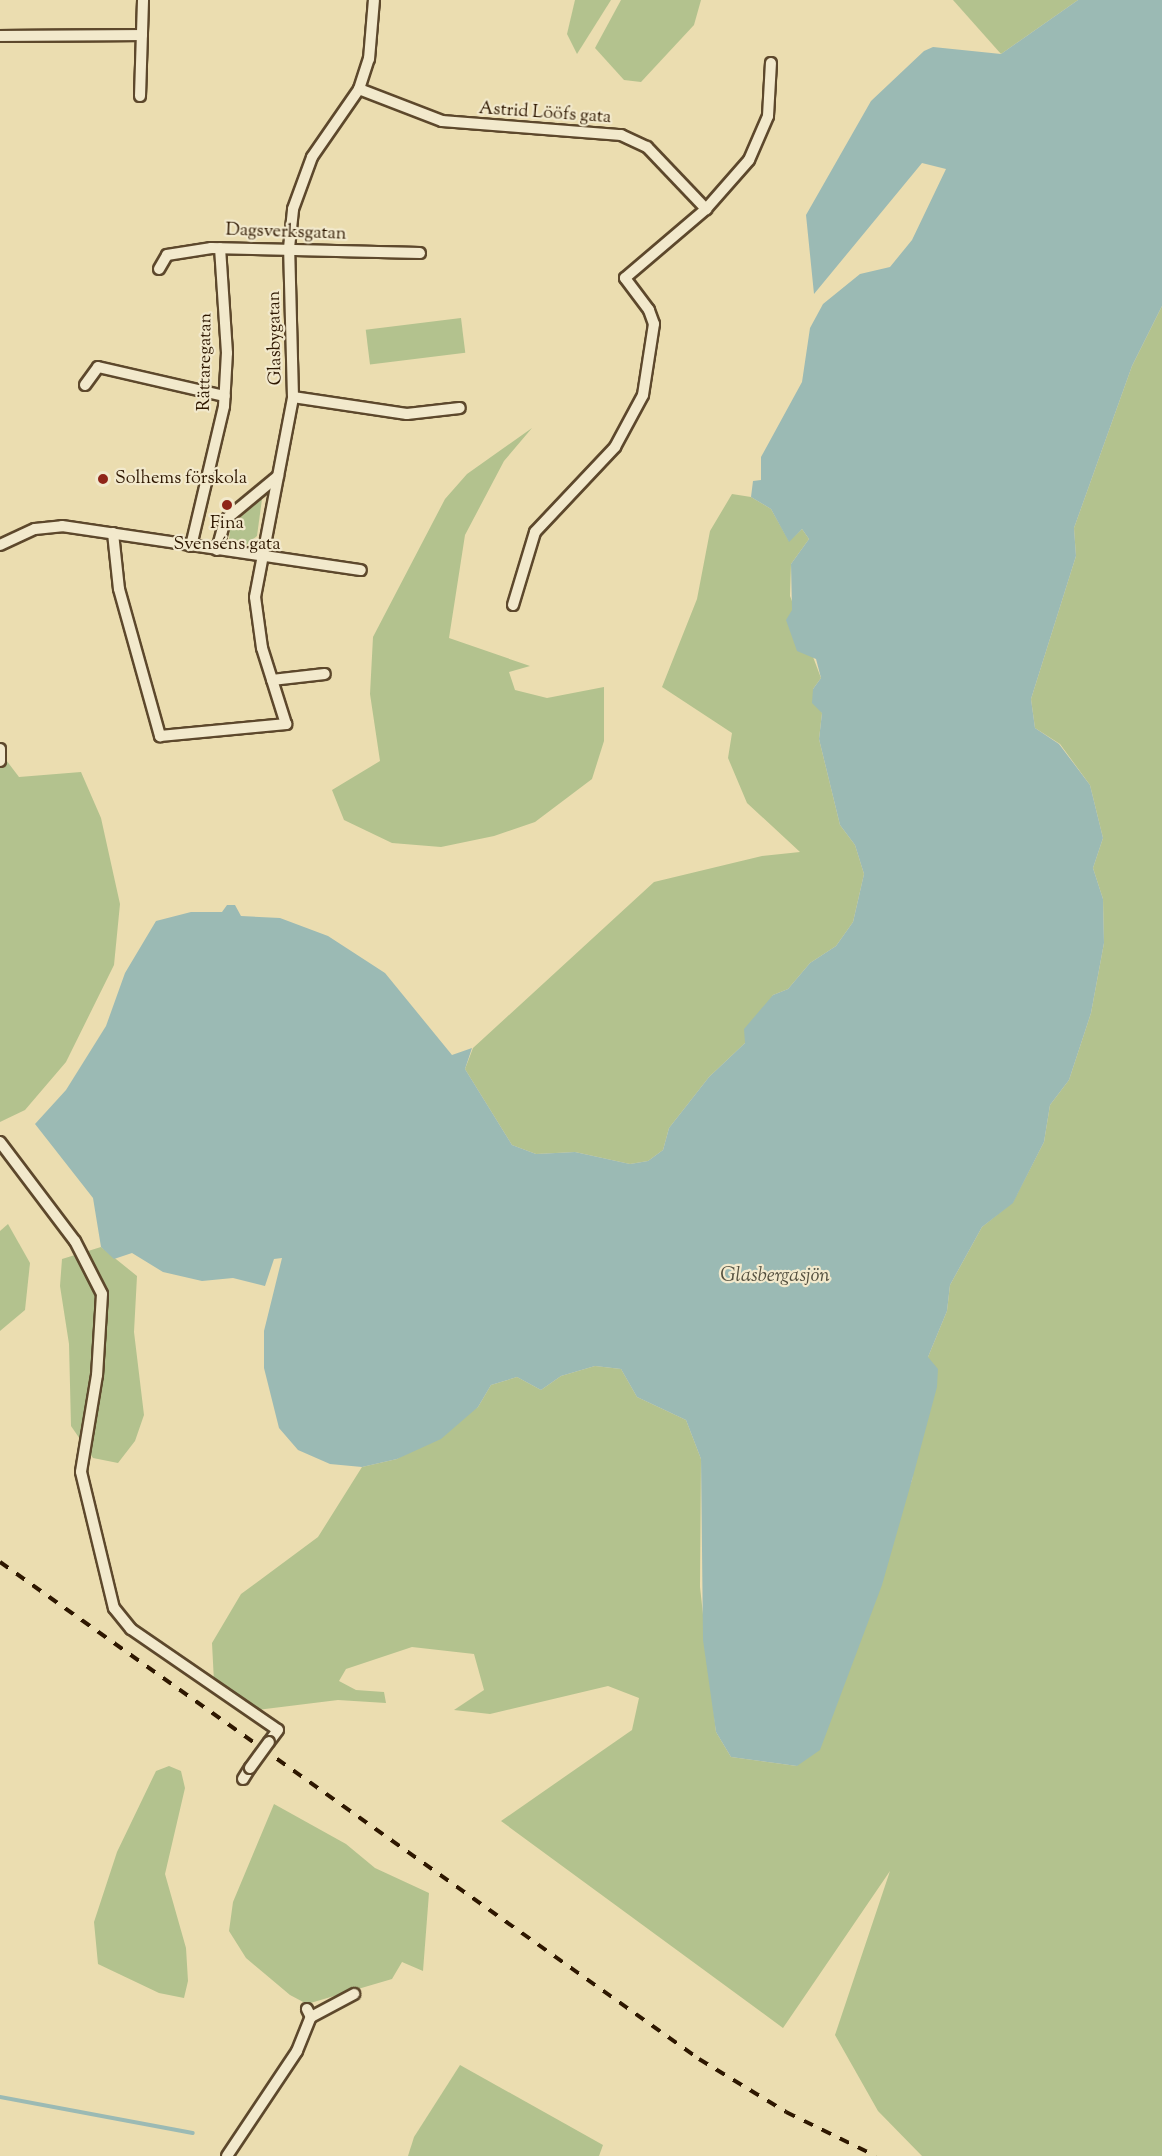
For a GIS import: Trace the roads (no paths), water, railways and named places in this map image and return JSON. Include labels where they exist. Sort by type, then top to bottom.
[{"type":"street","points":[[140,96],[143,0]]},
{"type":"street","name":"Glasbygatan","points":[[112,533],[119,589],[160,736],[286,724],[272,680],[257,614],[260,558],[293,397],[289,248],[293,209],[312,157],[359,89],[369,59],[374,0]]},
{"type":"street","points":[[0,36],[142,35]]},
{"type":"street","points":[[513,604],[537,528],[615,447],[643,395],[654,324],[650,310],[625,278],[706,209],[731,184],[760,138],[770,103],[771,63]]},
{"type":"street","name":"Astrid Lööfs gata","points":[[359,89],[442,121],[621,135],[647,147],[706,209]]},
{"type":"street","name":"Dagsverksgatan","points":[[159,269],[167,255],[220,248],[420,253]]},
{"type":"street","name":"Rättaregatan","points":[[191,546],[225,396],[220,248]]},
{"type":"street","points":[[85,386],[98,367],[225,396]]},
{"type":"street","points":[[293,397],[407,414],[460,408]]},
{"type":"street","points":[[217,550],[225,520],[278,476]]},
{"type":"street","points":[[0,545],[44,527],[112,533],[260,558],[360,570]]},
{"type":"street","points":[[272,680],[324,674]]},
{"type":"street","points":[[0,749],[0,761]]},
{"type":"street","points":[[0,1142],[75,1241],[102,1293],[97,1375],[81,1472],[114,1608],[131,1629],[278,1730],[243,1779]]},
{"type":"street","points":[[227,2156],[297,2051],[309,2013],[354,1994]]},
{"type":"water","name":"Glasbergasjön","points":[[1078,0],[1162,0],[1162,306],[1132,366],[1074,528],[1076,556],[1031,699],[1035,728],[1059,744],[1090,785],[1103,838],[1093,868],[1103,899],[1104,943],[1091,1013],[1069,1080],[1050,1105],[1044,1142],[1013,1203],[982,1227],[950,1285],[947,1311],[928,1357],[938,1369],[937,1387],[912,1480],[882,1585],[820,1750],[797,1766],[731,1757],[716,1732],[703,1640],[701,1459],[686,1420],[637,1397],[621,1369],[595,1366],[561,1376],[541,1390],[517,1377],[491,1385],[478,1407],[441,1439],[397,1459],[362,1467],[330,1464],[298,1450],[279,1428],[264,1368],[264,1331],[282,1258],[274,1259],[265,1286],[233,1278],[202,1281],[163,1272],[132,1253],[114,1259],[101,1247],[93,1198],[35,1124],[66,1090],[106,1026],[125,973],[156,921],[191,912],[222,912],[227,905],[235,905],[241,916],[280,918],[328,936],[385,973],[452,1055],[472,1048],[465,1069],[512,1145],[536,1154],[575,1152],[630,1164],[648,1161],[663,1150],[669,1128],[709,1077],[745,1043],[744,1029],[773,995],[788,989],[810,963],[836,946],[853,922],[864,874],[855,845],[840,825],[819,739],[822,713],[812,703],[813,689],[821,678],[816,659],[797,651],[786,620],[792,610],[791,564],[809,539],[802,529],[789,542],[771,509],[751,497],[753,481],[761,480],[761,457],[802,382],[810,328],[823,304],[860,274],[890,267],[912,240],[946,169],[922,163],[814,294],[806,215],[871,101],[924,51],[933,47],[1001,54]]},
{"type":"waterway","points":[[0,2097],[193,2133]]},
{"type":"railway","points":[[0,1562],[699,2059],[786,2112],[876,2156]]},
{"type":"place","name":"Solhems förskola","points":[[103,479]]},
{"type":"place","name":"Fina Svenséns gata","points":[[227,505]]}]
